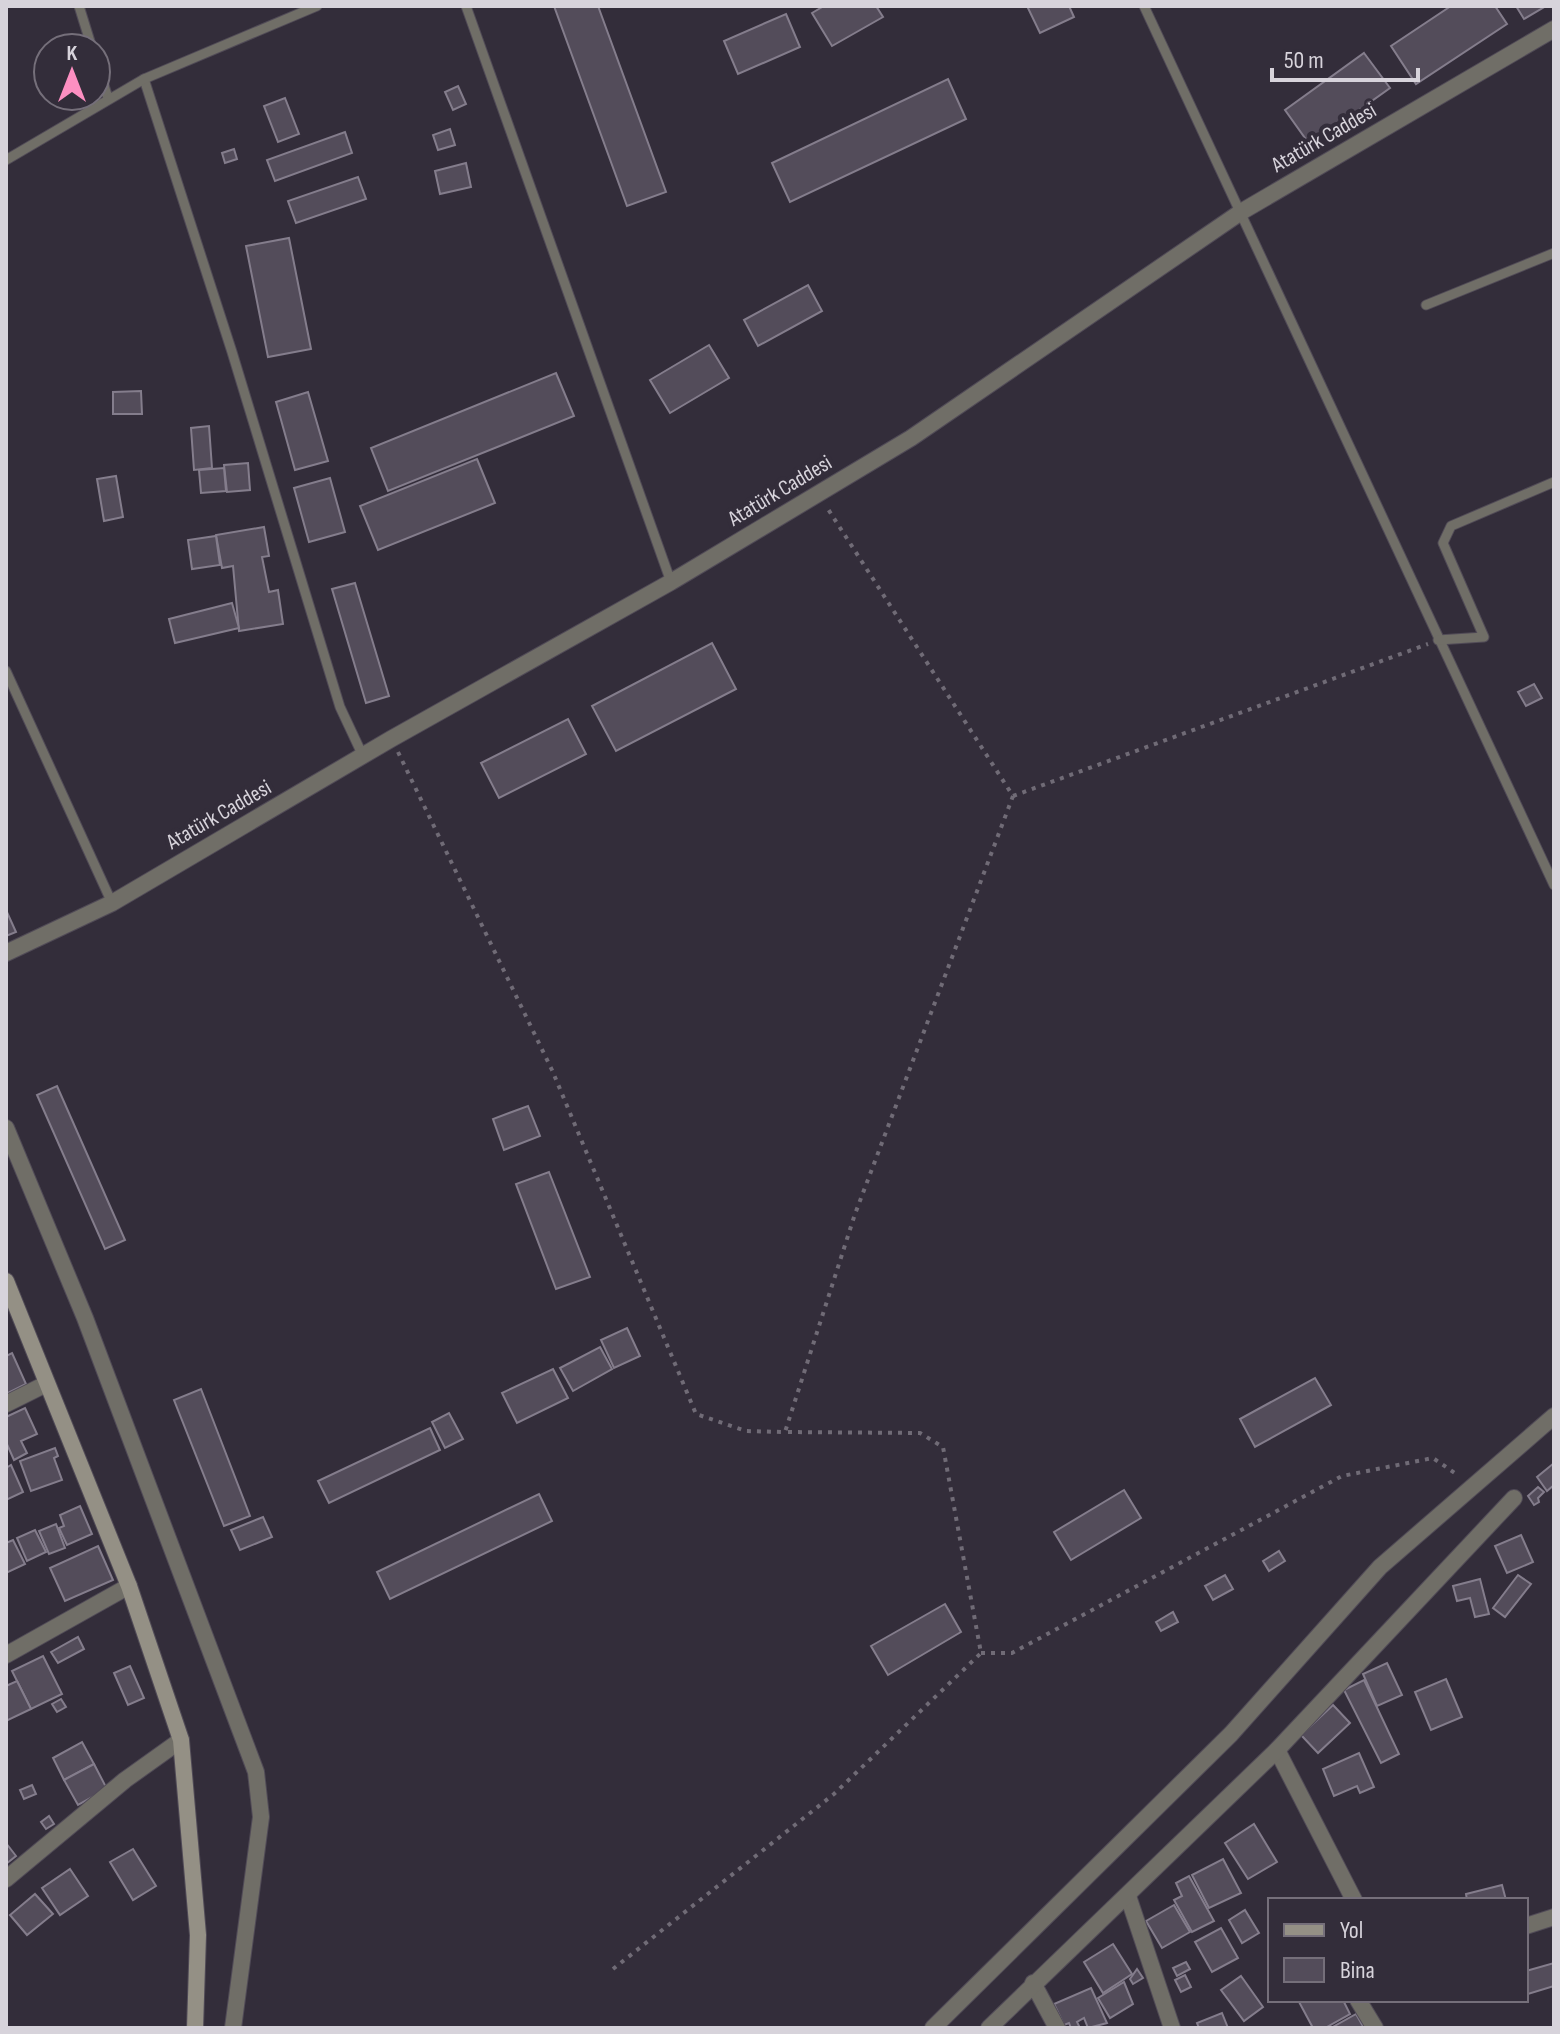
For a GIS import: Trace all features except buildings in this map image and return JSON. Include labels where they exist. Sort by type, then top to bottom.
[{"type":"street","name":"Atatürk Caddesi","points":[[6,953],[112,903],[391,739],[671,582],[911,438],[1241,212],[1554,29]]},
{"type":"street","points":[[6,1128],[85,1318],[256,1772],[261,1817],[233,2028]]},
{"type":"street","points":[[6,1281],[129,1586],[181,1740],[198,1935],[195,2028]]},
{"type":"street","points":[[6,1404],[46,1384]]},
{"type":"street","points":[[933,2028],[1231,1734],[1380,1567],[1554,1416]]},
{"type":"street","points":[[989,2028],[1277,1750],[1514,1498]]},
{"type":"street","points":[[6,1655],[129,1586]]},
{"type":"street","points":[[6,1879],[125,1780],[181,1740]]},
{"type":"street","points":[[1277,1750],[1353,1898]]},
{"type":"street","points":[[1128,1896],[1172,2028]]},
{"type":"street","points":[[1528,1925],[1554,1917]]},
{"type":"street","points":[[1033,1983],[1057,2028]]},
{"type":"street","points":[[1359,2002],[1375,2028]]},
{"type":"lane","points":[[79,6],[87,32]]},
{"type":"lane","points":[[112,96],[144,79],[317,6]]},
{"type":"lane","points":[[466,6],[671,582]]},
{"type":"lane","points":[[1144,6],[1554,885]]},
{"type":"lane","points":[[144,79],[340,707],[363,756]]},
{"type":"lane","points":[[6,160],[85,112]]},
{"type":"lane","points":[[1426,305],[1554,253]]},
{"type":"lane","points":[[1438,640],[1484,637],[1443,543],[1451,526],[1554,482]]},
{"type":"lane","points":[[6,671],[112,903]]},
{"type":"path","points":[[818,494],[1013,796]]},
{"type":"path","points":[[785,1432],[855,1214],[1013,796],[1438,640]]},
{"type":"path","points":[[391,739],[552,1070],[696,1414],[746,1431],[920,1433],[943,1447],[981,1653]]},
{"type":"path","points":[[613,1969],[834,1794],[981,1653],[1012,1653],[1342,1476],[1433,1458],[1473,1486]]}]
